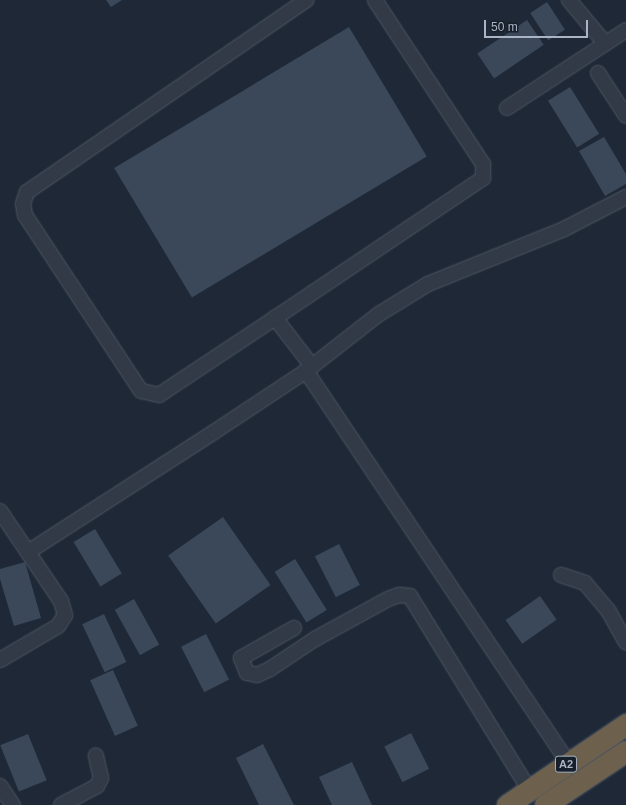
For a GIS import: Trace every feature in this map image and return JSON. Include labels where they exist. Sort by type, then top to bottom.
[{"type":"highway","name":"A2","points":[[507,805],[530,791],[568,763],[626,724]]},
{"type":"highway","name":"A2","points":[[545,805],[626,751]]},
{"type":"street","points":[[306,0],[27,192],[23,204],[25,215],[141,391],[159,395],[483,178],[483,164],[375,0]]},
{"type":"street","points":[[569,0],[605,43]]},
{"type":"street","points":[[507,108],[626,30]]},
{"type":"street","points":[[598,74],[626,116]]},
{"type":"street","points":[[28,552],[114,498],[309,368],[379,314],[428,284],[564,229],[626,197]]},
{"type":"street","points":[[275,318],[568,763]]},
{"type":"street","points":[[0,511],[61,601],[64,615],[58,626],[0,660]]},
{"type":"street","points":[[561,575],[586,583],[608,610],[626,642]]},
{"type":"street","points":[[294,628],[241,658],[247,673],[257,675],[270,669],[315,639],[388,599],[399,595],[410,596],[530,791]]},
{"type":"street","points":[[61,805],[97,786],[101,778],[96,756]]},
{"type":"street","points":[[0,786],[13,805]]},
{"type":"building","points":[[106,0],[122,0],[111,7]]},
{"type":"building","points":[[547,2],[565,30],[548,41],[530,13]]},
{"type":"building","points":[[527,20],[544,45],[494,78],[477,54]]},
{"type":"building","points":[[349,27],[427,156],[192,298],[114,168]]},
{"type":"building","points":[[570,87],[599,134],[577,147],[548,101]]},
{"type":"building","points":[[604,137],[626,174],[626,184],[605,196],[579,151]]},
{"type":"building","points":[[223,517],[271,585],[216,623],[168,555]]},
{"type":"building","points":[[95,529],[122,574],[100,586],[74,542]]},
{"type":"building","points":[[339,544],[360,585],[336,597],[315,556]]},
{"type":"building","points":[[295,559],[327,610],[306,623],[275,572]]},
{"type":"building","points":[[25,562],[41,618],[14,626],[0,579],[0,569]]},
{"type":"building","points":[[540,596],[557,620],[522,644],[506,620]]},
{"type":"building","points":[[134,599],[159,644],[140,655],[115,610]]},
{"type":"building","points":[[104,614],[126,662],[105,672],[82,624]]},
{"type":"building","points":[[206,634],[229,679],[204,692],[181,647]]},
{"type":"building","points":[[113,670],[138,726],[115,736],[90,680]]},
{"type":"building","points":[[411,733],[429,769],[402,782],[384,747]]},
{"type":"building","points":[[28,734],[47,780],[19,792],[0,745]]},
{"type":"building","points":[[263,744],[294,805],[259,805],[236,758]]},
{"type":"building","points":[[352,762],[372,805],[332,805],[319,777]]}]
